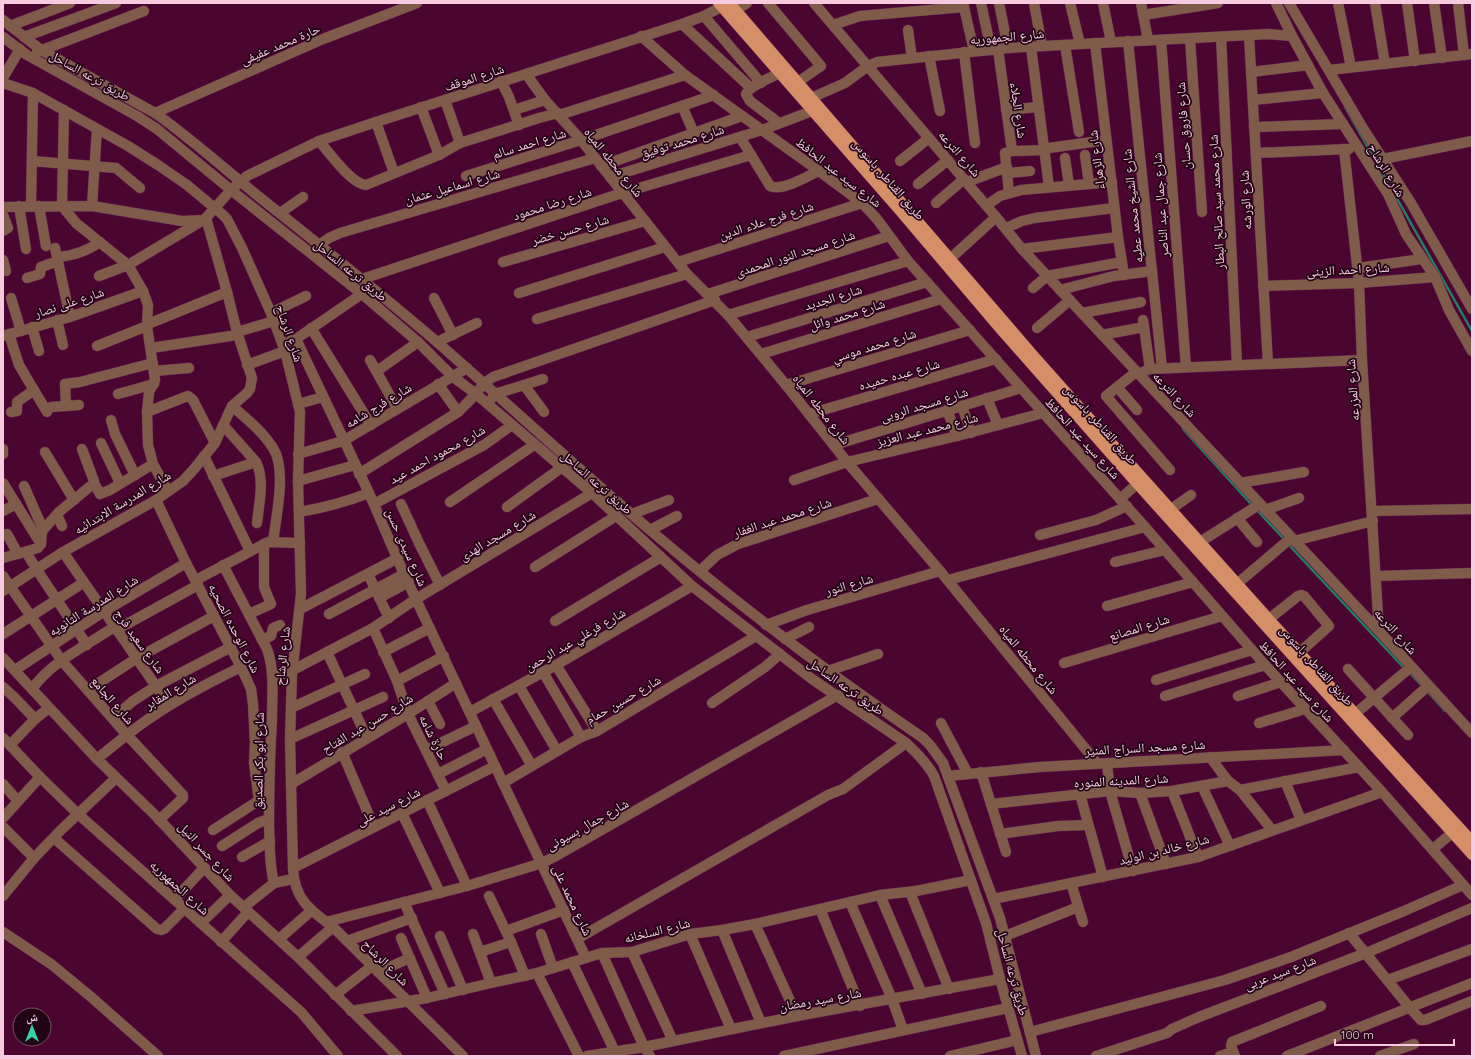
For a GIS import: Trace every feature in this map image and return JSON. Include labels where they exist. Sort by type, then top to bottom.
[{"type":"main road","name":"طريق القناطر, باسوس","points":[[726,6],[780,73],[1001,330],[1137,484],[1472,855]]},
{"type":"main road","name":"طريق القناطر, باسوس","points":[[726,6],[798,82],[1035,357],[1200,542],[1472,841]]},
{"type":"street","points":[[7,23],[52,6],[70,3]]},
{"type":"street","points":[[24,37],[116,3]]},
{"type":"street","name":"حارة محمد عفيفى","points":[[155,113],[323,39],[417,3]]},
{"type":"street","name":"شارع الموقف","points":[[99,276],[128,264],[205,219],[231,190],[252,172],[320,141],[501,81],[605,50],[641,36],[704,16],[726,6],[747,3]]},
{"type":"street","points":[[768,3],[821,66],[798,82]]},
{"type":"street","name":"شارع الترعه","points":[[814,3],[987,205],[1022,249],[1379,631],[1472,733]]},
{"type":"street","name":"شارع الجلاء","points":[[981,3],[994,50],[1006,110],[1012,151],[1005,153],[1009,193]]},
{"type":"street","points":[[998,3],[1008,48]]},
{"type":"street","points":[[1034,3],[1042,46]]},
{"type":"street","points":[[1070,3],[1080,44]]},
{"type":"street","points":[[1103,3],[1111,42]]},
{"type":"street","points":[[1141,3],[1148,40]]},
{"type":"street","points":[[1143,15],[1218,3]]},
{"type":"street","name":"شارع الرشاح","points":[[1276,3],[1292,36],[1324,93],[1388,194],[1406,234],[1435,277],[1449,310],[1472,351]]},
{"type":"street","name":"شارع الرشاح","points":[[1289,3],[1357,118],[1411,203],[1472,309]]},
{"type":"street","points":[[1338,3],[1351,67]]},
{"type":"street","points":[[1375,3],[1385,64]]},
{"type":"street","points":[[1407,3],[1415,61]]},
{"type":"street","points":[[1434,3],[1442,58]]},
{"type":"street","points":[[1329,70],[1468,55],[1458,3]]},
{"type":"street","points":[[834,25],[860,16],[964,5],[969,52],[975,143]]},
{"type":"street","points":[[3,78],[23,52],[41,50],[144,11]]},
{"type":"street","points":[[704,16],[761,83]]},
{"type":"street","name":"طريق ترعه الساحل","points":[[7,23],[41,50],[155,113],[173,125],[240,182],[372,287],[437,342],[650,530],[700,571],[785,639],[863,697],[923,738],[930,745],[940,759],[948,776],[993,900],[1005,936],[1036,1056]]},
{"type":"street","points":[[682,24],[751,88]]},
{"type":"street","points":[[908,30],[912,58]]},
{"type":"street","name":"شارع الجمهوريه","points":[[868,66],[878,62],[1008,48],[1276,34],[1292,36]]},
{"type":"street","name":"شارع سيد عبد الحافظ","points":[[641,36],[686,75],[862,203],[877,218],[908,261],[941,299],[1120,498],[1265,665],[1382,792],[1472,894]]},
{"type":"street","name":"شارع الورشه","points":[[1249,36],[1268,364]]},
{"type":"street","name":"طريق ترعه الساحل","points":[[3,37],[23,52],[152,126],[362,294],[418,342],[452,376],[476,394],[592,494],[692,586],[812,679],[906,743],[924,761],[934,776],[986,923],[1022,1056]]},
{"type":"street","name":"شارع محمد سيد صالح البطار","points":[[1220,37],[1237,365]]},
{"type":"street","name":"شارع فاروق حسان","points":[[1190,39],[1202,212]]},
{"type":"street","name":"شارع جمال عبد الناصر","points":[[1160,40],[1186,367]]},
{"type":"street","name":"شارع الشيخ محمد عطيه","points":[[1128,42],[1162,368]]},
{"type":"street","name":"شارع الزهراء","points":[[1095,43],[1114,208],[1124,275]]},
{"type":"street","points":[[1065,45],[1079,132]]},
{"type":"street","points":[[1031,47],[1049,187]]},
{"type":"street","points":[[929,56],[940,111]]},
{"type":"street","points":[[1251,72],[1308,65]]},
{"type":"street","points":[[811,98],[845,83],[868,66]]},
{"type":"street","points":[[778,123],[747,98],[746,93],[751,88],[780,73]]},
{"type":"street","name":"شارع محطه المياه","points":[[526,74],[545,100],[581,140],[686,274],[711,297],[747,337],[847,462],[1102,763]]},
{"type":"street","points":[[320,141],[354,180],[366,185],[439,155],[460,143],[686,75]]},
{"type":"street","points":[[501,81],[519,125]]},
{"type":"street","name":"شارع الرشاح","points":[[3,83],[33,93],[158,165],[215,208],[227,219],[242,248],[272,317],[283,348],[298,404],[300,420],[298,480],[301,594],[292,672],[290,739],[293,879],[302,901],[311,911],[330,925],[347,941],[463,1056]]},
{"type":"street","points":[[33,93],[32,161],[35,206],[54,253],[70,317]]},
{"type":"street","points":[[1253,100],[1324,93]]},
{"type":"street","name":"شارع احمد سالم","points":[[466,176],[581,140],[714,95]]},
{"type":"street","points":[[445,100],[460,143]]},
{"type":"street","points":[[514,110],[545,100]]},
{"type":"street","points":[[682,106],[694,133]]},
{"type":"street","points":[[1006,110],[1039,106]]},
{"type":"street","points":[[421,107],[439,155]]},
{"type":"street","points":[[64,110],[62,206],[76,223],[128,264],[143,292],[148,305],[148,325],[155,380],[149,392],[147,412],[148,445],[153,464],[168,491]]},
{"type":"street","name":"شارع محمد توفيق","points":[[610,177],[762,130],[812,110]]},
{"type":"street","name":"شارع اسماعيل عثمان","points":[[320,245],[329,238],[340,233],[598,162],[694,133],[742,116]]},
{"type":"street","points":[[376,122],[394,173]]},
{"type":"street","points":[[1254,126],[1343,124]]},
{"type":"street","points":[[92,206],[97,129]]},
{"type":"street","points":[[740,137],[772,188],[779,188],[788,185],[819,171]]},
{"type":"street","points":[[900,161],[929,138]]},
{"type":"street","points":[[1012,151],[1045,150],[1048,148],[1106,140]]},
{"type":"street","points":[[1383,159],[1472,140]]},
{"type":"street","points":[[1256,153],[1359,148]]},
{"type":"street","name":"شارع المزرعه","points":[[1344,149],[1358,268],[1362,360],[1379,631]]},
{"type":"street","name":"شارع رضا محمود","points":[[362,279],[622,193],[750,155]]},
{"type":"street","points":[[1085,156],[1089,184]]},
{"type":"street","points":[[1065,158],[1069,186]]},
{"type":"street","points":[[918,184],[948,160]]},
{"type":"street","points":[[32,161],[118,169],[140,188]]},
{"type":"street","points":[[936,203],[966,181],[1007,170],[1030,171]]},
{"type":"street","points":[[987,205],[1000,196],[1009,193],[1049,187],[1112,182]]},
{"type":"street","points":[[280,214],[304,197]]},
{"type":"street","name":"شارع فرج علاء الدين","points":[[678,262],[862,203]]},
{"type":"street","points":[[20,206],[26,249]]},
{"type":"street","points":[[3,207],[92,206],[182,221],[205,219]]},
{"type":"street","points":[[1006,228],[1022,221],[1034,218],[1114,208]]},
{"type":"street","points":[[3,215],[8,229],[3,231]]},
{"type":"street","points":[[951,258],[996,216]]},
{"type":"street","name":"شارع المدرسة الابتدائيه","points":[[7,589],[63,552],[156,500],[183,480],[215,443],[232,406],[250,389],[252,378],[237,334],[227,292],[205,219]]},
{"type":"street","name":"شارع حسن خضر","points":[[503,262],[645,221]]},
{"type":"street","name":"شارع مسجد النور المحمدى","points":[[483,384],[502,373],[711,297],[889,236]]},
{"type":"street","points":[[1022,249],[1118,237]]},
{"type":"street","points":[[27,278],[40,274],[41,267],[54,253],[80,253],[100,242]]},
{"type":"street","points":[[519,293],[665,247]]},
{"type":"street","points":[[1358,268],[1422,259]]},
{"type":"street","points":[[3,260],[6,271]]},
{"type":"street","points":[[728,315],[908,261]]},
{"type":"street","points":[[1033,288],[1047,276],[1122,262]]},
{"type":"street","points":[[1060,290],[1114,276],[1152,271]]},
{"type":"street","points":[[537,319],[686,274]]},
{"type":"street","name":"شارع احمد الزينى","points":[[1263,286],[1359,283],[1435,277]]},
{"type":"street","name":"شارع الجديد","points":[[747,337],[927,282]]},
{"type":"street","points":[[247,365],[283,348],[372,287]]},
{"type":"street","name":"شارع على نصار","points":[[6,335],[70,317],[143,292]]},
{"type":"street","points":[[97,346],[227,292]]},
{"type":"street","points":[[151,348],[237,334],[272,317],[306,296]]},
{"type":"street","points":[[11,298],[21,331]]},
{"type":"street","points":[[434,298],[453,335]]},
{"type":"street","name":"شارع محمد وائل","points":[[761,354],[941,299]]},
{"type":"street","points":[[1037,328],[1070,300]]},
{"type":"street","points":[[1082,312],[1141,302]]},
{"type":"street","points":[[57,320],[63,345]]},
{"type":"street","points":[[1102,335],[1144,323],[1150,369]]},
{"type":"street","points":[[437,342],[477,324]]},
{"type":"street","points":[[32,327],[40,351]]},
{"type":"street","points":[[311,328],[371,425]]},
{"type":"street","name":"شارع محمد موسي","points":[[786,385],[970,330]]},
{"type":"street","points":[[6,335],[19,365],[34,390],[49,410],[79,404]]},
{"type":"street","name":"شارع سيدى حسن","points":[[296,339],[343,441],[369,493],[406,578],[495,766]]},
{"type":"street","points":[[377,371],[418,342]]},
{"type":"street","name":"شارع عبده حميده","points":[[809,414],[996,359]]},
{"type":"street","points":[[370,360],[397,408]]},
{"type":"street","points":[[1170,470],[1106,396],[1137,373],[1150,369],[1162,368],[1362,360]]},
{"type":"street","points":[[66,406],[65,384],[153,367],[189,368]]},
{"type":"street","name":"شارع فرج شامه","points":[[298,454],[343,441],[467,368]]},
{"type":"street","points":[[486,404],[495,394],[544,379]]},
{"type":"street","points":[[118,394],[154,384]]},
{"type":"street","points":[[438,384],[458,412]]},
{"type":"street","points":[[298,480],[357,470],[458,412],[476,394],[483,384]]},
{"type":"street","points":[[524,385],[544,412]]},
{"type":"street","points":[[1117,387],[1136,410]]},
{"type":"street","name":"شارع مسجد الروبى","points":[[834,445],[1021,388]]},
{"type":"street","points":[[11,412],[17,411],[17,402],[34,390]]},
{"type":"street","points":[[147,412],[185,397],[191,398],[215,443]]},
{"type":"street","points":[[298,404],[323,397]]},
{"type":"street","points":[[987,398],[998,425]]},
{"type":"street","points":[[232,406],[259,430],[273,448],[278,460],[280,481],[269,543],[264,587],[271,604],[249,614]]},
{"type":"street","points":[[962,406],[971,432]]},
{"type":"street","points":[[947,410],[957,436]]},
{"type":"street","name":"شارع محمد عبد العزيز","points":[[794,480],[847,462],[957,436],[1043,413]]},
{"type":"street","points":[[111,420],[115,434],[135,475]]},
{"type":"street","name":"شارع محمود احمد عيد","points":[[374,504],[484,445],[512,425]]},
{"type":"street","points":[[224,426],[256,462],[259,468],[261,481],[257,523]]},
{"type":"street","points":[[101,443],[120,483]]},
{"type":"street","points":[[450,502],[534,445]]},
{"type":"street","points":[[3,449],[3,454]]},
{"type":"street","points":[[82,449],[94,483],[100,494],[110,490],[153,464]]},
{"type":"street","points":[[45,452],[74,500]]},
{"type":"street","points":[[204,456],[250,551]]},
{"type":"street","points":[[213,476],[256,462]]},
{"type":"street","points":[[507,507],[561,468]]},
{"type":"street","points":[[1240,483],[1304,472]]},
{"type":"street","points":[[3,483],[41,544]]},
{"type":"street","points":[[3,558],[38,548],[41,544],[41,532],[57,515],[94,483]]},
{"type":"street","points":[[1120,498],[1137,484]]},
{"type":"street","points":[[24,486],[43,530]]},
{"type":"street","points":[[299,512],[346,502],[369,493]]},
{"type":"street","name":"شارع مسجد الهدى","points":[[292,672],[373,628],[416,599],[592,494]]},
{"type":"street","points":[[1171,509],[1191,495]]},
{"type":"street","points":[[1200,542],[1237,518],[1262,507],[1299,498]]},
{"type":"street","name":"شارع محمد عبد الغفار","points":[[700,571],[717,555],[738,544],[878,499]]},
{"type":"street","name":"شارع الوحده الصحيه","points":[[156,500],[186,563],[231,647],[251,689],[253,697],[255,742],[254,762],[264,799]]},
{"type":"street","points":[[632,514],[669,500]]},
{"type":"street","points":[[3,510],[16,504]]},
{"type":"street","points":[[401,504],[440,585]]},
{"type":"street","points":[[1040,535],[1096,520],[1127,506]]},
{"type":"street","points":[[1372,510],[1472,509]]},
{"type":"street","points":[[57,515],[62,526]]},
{"type":"street","points":[[535,567],[616,516]]},
{"type":"street","points":[[650,530],[677,516]]},
{"type":"street","points":[[1237,518],[1257,542]]},
{"type":"street","points":[[1238,583],[1293,539],[1373,521]]},
{"type":"street","points":[[948,580],[1145,527]]},
{"type":"street","points":[[7,534],[37,570],[87,645]]},
{"type":"street","points":[[32,689],[45,673],[62,661],[197,582],[223,565],[269,543],[300,543]]},
{"type":"street","points":[[1115,562],[1165,550]]},
{"type":"street","name":"شارع سعيد فرج","points":[[63,552],[103,612],[169,705]]},
{"type":"street","points":[[555,621],[661,557]]},
{"type":"street","points":[[300,609],[398,558]]},
{"type":"street","name":"شارع المدرسة الثانويه","points":[[15,670],[103,612],[186,563]]},
{"type":"street","name":"شارع ابو بكر الصديق","points":[[223,565],[270,657],[272,674],[264,799],[269,819],[270,860],[274,883]]},
{"type":"street","name":"شارع النور","points":[[766,624],[807,610],[940,571]]},
{"type":"street","points":[[1376,576],[1472,573]]},
{"type":"street","points":[[368,574],[389,618]]},
{"type":"street","points":[[3,576],[7,589]]},
{"type":"street","points":[[329,614],[377,593],[406,578]]},
{"type":"street","points":[[1108,606],[1193,582]]},
{"type":"street","points":[[3,634],[84,583]]},
{"type":"street","name":"شارع فرغلي عبد الرحمن","points":[[470,712],[556,665],[692,586]]},
{"type":"street","name":"شارع الجامع","points":[[7,589],[30,616],[62,661],[127,735],[183,794],[183,798],[159,820]]},
{"type":"street","points":[[1269,619],[1298,596],[1304,596],[1329,626],[1300,652]]},
{"type":"street","points":[[88,690],[137,658],[214,616]]},
{"type":"street","name":"شارع المصانع","points":[[1064,663],[1222,616]]},
{"type":"street","points":[[262,640],[271,636],[273,628],[280,625]]},
{"type":"street","points":[[785,639],[809,627]]},
{"type":"street","name":"حارة شامه","points":[[373,628],[397,681],[408,714],[446,791]]},
{"type":"street","points":[[383,652],[430,628]]},
{"type":"street","name":"شارع حسين حمام","points":[[503,783],[581,737],[597,732],[756,636]]},
{"type":"street","points":[[113,718],[133,701],[156,686],[231,647]]},
{"type":"street","points":[[1156,680],[1252,650]]},
{"type":"street","points":[[327,652],[367,738]]},
{"type":"street","points":[[712,703],[780,654]]},
{"type":"street","points":[[828,671],[878,654]]},
{"type":"street","points":[[397,681],[444,656]]},
{"type":"street","name":"شارع جسر النيل","points":[[3,658],[97,759],[159,820],[230,895],[298,957],[397,1056]]},
{"type":"street","points":[[556,665],[597,732]]},
{"type":"street","points":[[1166,696],[1265,665]]},
{"type":"street","name":"شارع المقابر","points":[[97,759],[127,735],[169,705],[241,667]]},
{"type":"street","points":[[1356,714],[1412,667]]},
{"type":"street","points":[[1348,668],[1408,735]]},
{"type":"street","points":[[272,674],[292,672]]},
{"type":"street","points":[[543,672],[581,737]]},
{"type":"street","points":[[291,708],[342,686],[365,674]]},
{"type":"street","points":[[1238,696],[1281,682]]},
{"type":"street","name":"شارع حسن عبد الفتاح","points":[[291,784],[342,752],[408,714],[456,683]]},
{"type":"street","points":[[519,686],[557,751]]},
{"type":"street","points":[[1392,718],[1428,686]]},
{"type":"street","points":[[3,688],[16,698],[35,719]]},
{"type":"street","name":"شارع جمال بسيونى","points":[[330,925],[404,902],[467,886],[542,863],[838,696]]},
{"type":"street","points":[[290,739],[383,697]]},
{"type":"street","points":[[493,700],[532,766]]},
{"type":"street","points":[[428,701],[440,724]]},
{"type":"street","points":[[5,741],[49,708]]},
{"type":"street","points":[[1260,723],[1305,709]]},
{"type":"street","points":[[942,723],[968,774]]},
{"type":"street","points":[[426,750],[476,726]]},
{"type":"street","name":"شارع الجمهوريه","points":[[5,741],[78,814],[301,1012],[338,1056]]},
{"type":"street","points":[[577,939],[828,795],[843,789],[906,743]]},
{"type":"street","points":[[438,774],[487,749]]},
{"type":"street","name":"شارع مسجد السراج المنير","points":[[948,776],[981,772],[1102,763],[1344,750]]},
{"type":"street","points":[[342,752],[374,827]]},
{"type":"street","points":[[1210,757],[1228,781],[1240,790],[1272,830]]},
{"type":"street","points":[[1102,763],[1133,871]]},
{"type":"street","name":"شارع محمد على","points":[[495,766],[586,958]]},
{"type":"street","name":"شارع سيد على","points":[[293,868],[495,766]]},
{"type":"street","points":[[1240,790],[1359,767]]},
{"type":"street","points":[[981,772],[1006,852]]},
{"type":"street","points":[[3,818],[40,777]]},
{"type":"street","points":[[3,896],[34,858],[116,778]]},
{"type":"street","name":"شارع المدينه المنوره","points":[[991,804],[1110,791],[1140,793],[1172,791],[1228,781]]},
{"type":"street","points":[[1284,781],[1301,820]]},
{"type":"street","points":[[3,784],[18,801]]},
{"type":"street","points":[[1202,786],[1230,846]]},
{"type":"street","points":[[1172,791],[1198,857]]},
{"type":"street","name":"شارع خالد بن الوليد","points":[[993,900],[1198,857],[1382,792]]},
{"type":"street","points":[[1140,793],[1166,864]]},
{"type":"street","points":[[1080,794],[1103,877]]},
{"type":"street","points":[[213,830],[264,799]]},
{"type":"street","points":[[428,800],[467,886]]},
{"type":"street","points":[[402,813],[440,893]]},
{"type":"street","points":[[222,846],[258,823],[269,819]]},
{"type":"street","points":[[1000,834],[1058,826],[1088,825]]},
{"type":"street","points":[[3,827],[34,858]]},
{"type":"street","points":[[1433,849],[1452,833]]},
{"type":"street","points":[[54,838],[157,929],[164,929],[185,908]]},
{"type":"street","points":[[242,857],[270,841]]},
{"type":"street","points":[[175,899],[204,868]]},
{"type":"street","points":[[221,942],[246,909],[274,883],[293,879]]},
{"type":"street","name":"شارع السلخانه","points":[[351,1010],[407,1002],[463,990],[537,973],[602,953],[632,952],[690,934],[755,924],[880,895],[910,892],[971,880]]},
{"type":"street","points":[[1071,883],[1083,922]]},
{"type":"street","points":[[1030,1032],[1226,980],[1291,957],[1463,885]]},
{"type":"street","points":[[910,892],[949,989]]},
{"type":"street","points":[[201,923],[230,895]]},
{"type":"street","points":[[880,895],[922,994]]},
{"type":"street","points":[[489,896],[525,976]]},
{"type":"street","points":[[404,902],[445,994]]},
{"type":"street","points":[[850,902],[892,999],[903,1030]]},
{"type":"street","points":[[1005,936],[1078,907]]},
{"type":"street","name":"شارع سيد عربى","points":[[1096,1056],[1167,1033],[1172,1029],[1199,1017],[1366,953],[1472,908]]},
{"type":"street","points":[[820,909],[860,1006]]},
{"type":"street","points":[[506,932],[564,910]]},
{"type":"street","points":[[279,939],[311,911]]},
{"type":"street","points":[[347,941],[412,918]]},
{"type":"street","points":[[755,924],[797,1016]]},
{"type":"street","points":[[298,957],[330,925]]},
{"type":"street","points":[[722,930],[761,1024]]},
{"type":"street","points":[[3,932],[62,973],[158,1056]]},
{"type":"street","points":[[1349,933],[1421,1020],[1425,1020],[1472,1001]]},
{"type":"street","points":[[473,934],[491,983]]},
{"type":"street","points":[[541,934],[553,968]]},
{"type":"street","points":[[690,934],[731,1029]]},
{"type":"street","points":[[440,936],[463,990]]},
{"type":"street","points":[[401,938],[427,998]]},
{"type":"street","points":[[480,952],[511,942]]},
{"type":"street","points":[[1388,980],[1472,949]]},
{"type":"street","points":[[632,952],[673,1041]]},
{"type":"street","points":[[602,953],[644,1047],[650,1056]]},
{"type":"street","points":[[335,994],[375,969],[410,958]]},
{"type":"street","points":[[572,962],[615,1052]]},
{"type":"street","points":[[415,971],[432,965]]},
{"type":"street","points":[[537,973],[579,1056]]},
{"type":"street","name":"شارع سيد رمضان","points":[[587,1056],[644,1047],[797,1016],[860,1006],[1000,979]]},
{"type":"street","points":[[1287,1056],[1472,983]]},
{"type":"street","points":[[1220,1056],[1234,1054],[1231,1046],[1232,1042],[1321,1006]]},
{"type":"street","points":[[785,1056],[1008,1008]]},
{"type":"street","points":[[950,1056],[1017,1040]]},
{"type":"street","points":[[1380,1056],[1414,1044]]},
{"type":"waterway","points":[[1345,107],[1472,331]]},
{"type":"waterway","points":[[1183,429],[1252,505]]},
{"type":"waterway","points":[[1256,509],[1285,540]]},
{"type":"waterway","points":[[1288,544],[1405,669]]},
{"type":"waterway","points":[[1409,672],[1423,687]]},
{"type":"waterway","points":[[1427,691],[1445,711]]}]
